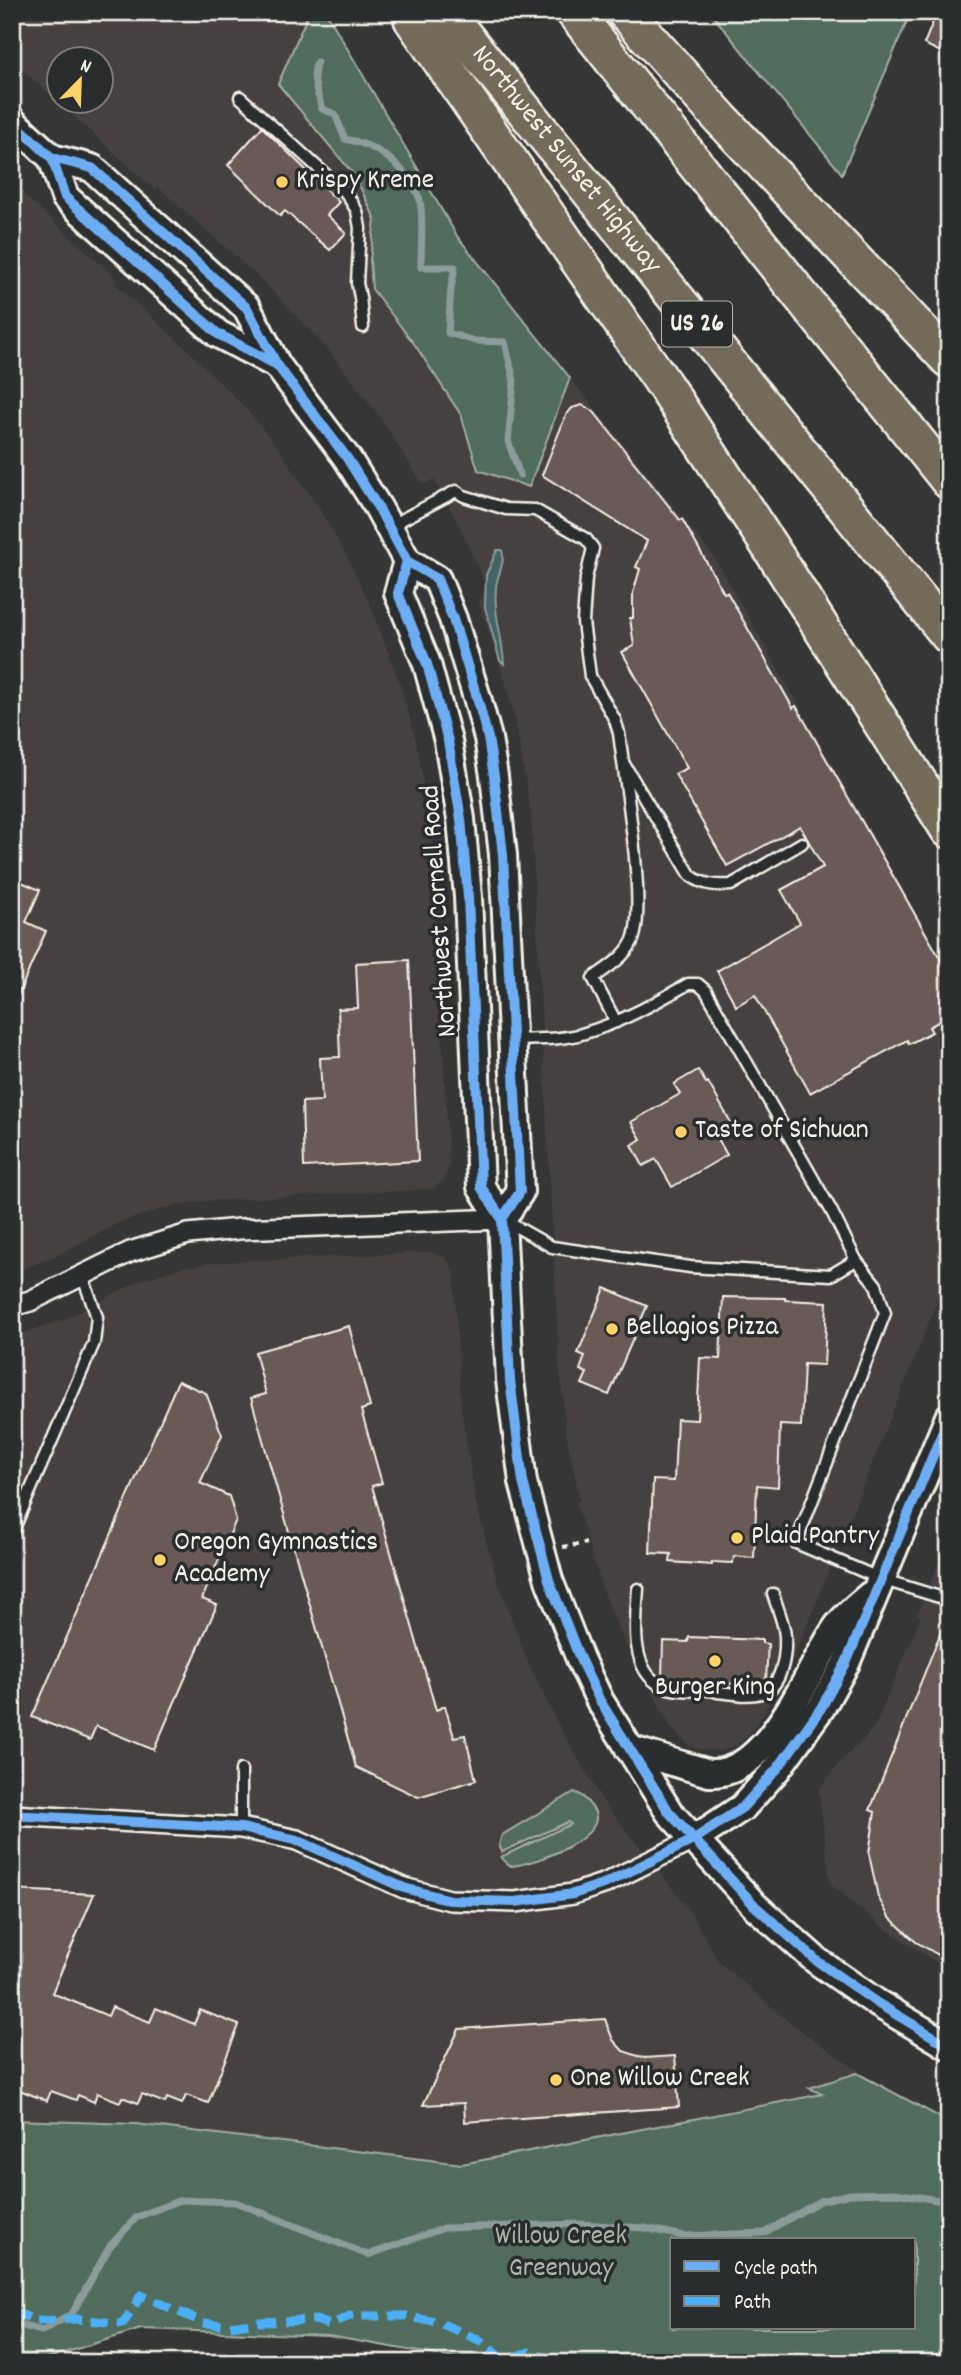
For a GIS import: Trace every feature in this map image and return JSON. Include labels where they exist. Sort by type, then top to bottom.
[{"type":"highway","points":[[412,12],[412,19],[679,408],[949,830]]},
{"type":"highway","name":"Northwest Sunset Highway","points":[[445,12],[949,636]]},
{"type":"highway","points":[[574,12],[949,481]]},
{"type":"highway","points":[[625,12],[721,119],[949,360]]},
{"type":"main road","points":[[12,121],[52,158],[92,168],[247,308],[277,365],[333,438],[407,561],[437,579],[453,619],[488,738],[503,855],[520,1192],[502,1219],[510,1380],[523,1482],[549,1580],[600,1701],[669,1811],[693,1840],[755,1906],[817,1961],[877,2003],[949,2046]]},
{"type":"main road","points":[[52,158],[65,197],[218,334],[277,365]]},
{"type":"main road","name":"Northwest Cornell Road","points":[[407,561],[398,593],[430,677],[448,741],[461,819],[468,897],[481,1187],[502,1219]]},
{"type":"main road","points":[[693,1840],[743,1807],[778,1768],[832,1690],[949,1417]]},
{"type":"main road","points":[[629,1749],[709,1773],[735,1768],[754,1755],[772,1734],[794,1705],[836,1628],[880,1583]]},
{"type":"street","points":[[13,1303],[30,1301],[130,1252],[188,1234],[239,1229],[502,1219]]},
{"type":"street","points":[[12,1815],[241,1828],[297,1840],[416,1891],[450,1900],[515,1902],[573,1894],[606,1883],[693,1840]]},
{"type":"lane","points":[[240,97],[346,193],[352,202],[360,228],[356,283],[363,327]]},
{"type":"lane","points":[[388,527],[456,491],[506,509],[535,510],[586,539],[593,548],[586,578],[583,622],[590,676],[615,720],[635,859],[638,925],[633,941],[626,951],[593,978],[616,1022]]},
{"type":"lane","points":[[622,760],[691,876],[700,882],[718,886],[731,885],[802,843]]},
{"type":"lane","points":[[513,1040],[584,1034],[636,1014],[688,984],[698,984],[706,991],[831,1210],[856,1260],[876,1284],[885,1313],[796,1543],[880,1583],[928,1592],[949,1600]]},
{"type":"lane","points":[[502,1219],[552,1247],[690,1267],[831,1275],[856,1260]]},
{"type":"lane","points":[[12,1534],[94,1343],[97,1317],[83,1277]]},
{"type":"lane","points":[[638,1589],[635,1624],[638,1650],[644,1669],[662,1687],[698,1690]]},
{"type":"lane","points":[[717,1692],[763,1693],[775,1683],[782,1670],[785,1636],[772,1594]]},
{"type":"lane","points":[[241,1770],[241,1828]]},
{"type":"shaded area","points":[[12,12],[309,12],[278,84],[355,176],[375,219],[370,260],[372,289],[415,345],[461,415],[478,470],[529,487],[570,378],[715,558],[949,970],[949,1272],[784,1682],[751,1731],[740,1743],[730,1748],[720,1751],[699,1749],[688,1745],[671,1727],[620,1632],[603,1590],[576,1502],[580,1501],[566,1432],[559,1359],[531,814],[516,724],[505,680],[479,603],[486,586],[462,531],[434,479],[423,485],[378,414],[325,346],[263,281],[157,186],[155,190],[74,116],[116,116],[116,46],[46,46],[46,91],[12,60]]},
{"type":"shaded area","points":[[12,184],[117,279],[115,284],[187,349],[246,409],[276,445],[320,510],[369,602],[400,684],[416,741],[431,825],[449,1165],[444,1180],[432,1189],[204,1201],[171,1206],[118,1223],[55,1256],[12,1273]]},
{"type":"shaded area","points":[[429,1252],[443,1256],[454,1273],[461,1408],[475,1498],[486,1541],[528,1663],[562,1732],[605,1804],[687,1907],[719,1962],[794,2026],[860,2072],[810,2088],[824,2094],[462,2164],[136,2124],[12,2120],[12,1337],[65,1319],[139,1281],[183,1267],[223,1262]]},
{"type":"shaded area","points":[[949,1537],[949,1971],[880,1925],[830,1884],[819,1790],[877,1722],[921,1617],[917,1615]]},
{"type":"green space","points":[[309,12],[326,12],[457,236],[570,378],[529,487],[478,470],[461,415],[415,345],[372,289],[370,260],[375,219],[355,176],[278,84]]},
{"type":"green space","points":[[710,12],[911,12],[842,174]]},
{"type":"green space","points":[[574,1792],[591,1806],[596,1817],[592,1828],[582,1838],[551,1855],[509,1866],[501,1857],[571,1824],[568,1822],[502,1852],[499,1845],[502,1835]]},
{"type":"green space","name":"Willow Creek Greenway","points":[[857,2073],[949,2122],[949,2363],[483,2363],[328,2336],[141,2329],[32,2363],[22,2363],[12,2354],[12,2120],[136,2124],[462,2164],[822,2094],[809,2088]]},
{"type":"water","points":[[497,550],[502,550],[503,555],[495,597],[504,664],[500,661],[485,607],[486,575]]},
{"type":"building","points":[[937,12],[949,12],[949,56],[924,44]]},
{"type":"building","name":"Krispy Kreme","points":[[262,127],[339,202],[327,215],[346,233],[330,250],[285,211],[280,216],[228,165]]},
{"type":"building","points":[[582,405],[594,412],[680,520],[682,519],[793,708],[796,706],[949,974],[949,1016],[929,1027],[932,1032],[909,1044],[907,1040],[810,1093],[755,995],[736,1006],[717,971],[800,923],[781,890],[823,867],[800,826],[727,866],[675,774],[687,768],[622,652],[634,646],[630,618],[633,618],[633,593],[640,569],[636,567],[647,541],[542,475],[566,415],[572,408]]},
{"type":"building","points":[[12,878],[40,890],[26,922],[46,931],[12,1009]]},
{"type":"building","points":[[409,960],[418,1161],[304,1167],[302,1102],[322,1101],[320,1058],[340,1057],[338,1009],[358,1008],[356,963]]},
{"type":"building","name":"Taste of Sichuan","points":[[698,1070],[706,1083],[708,1082],[734,1128],[717,1137],[727,1155],[672,1187],[656,1159],[643,1166],[632,1145],[641,1139],[631,1122],[680,1094],[674,1084]]},
{"type":"building","name":"Bellagios Pizza","points":[[605,1288],[647,1306],[609,1395],[582,1384],[587,1373],[580,1370],[585,1356],[578,1353]]},
{"type":"building","points":[[723,1297],[827,1302],[824,1365],[804,1364],[801,1426],[780,1425],[778,1487],[757,1485],[754,1558],[734,1556],[733,1563],[712,1562],[712,1565],[670,1562],[671,1554],[650,1553],[653,1480],[674,1481],[677,1419],[697,1420],[700,1358],[720,1359]]},
{"type":"building","points":[[349,1326],[370,1407],[361,1410],[382,1483],[372,1486],[436,1710],[445,1706],[454,1737],[465,1735],[476,1780],[418,1797],[356,1767],[251,1398],[266,1394],[255,1352]]},
{"type":"building","name":"Oregon Gymnastics Academy","points":[[178,1381],[206,1393],[222,1435],[200,1483],[229,1496],[236,1520],[202,1599],[217,1605],[154,1750],[96,1726],[90,1740],[32,1717]]},
{"type":"building","points":[[948,1614],[949,1961],[916,1942],[889,1917],[878,1897],[869,1854],[875,1812],[870,1810]]},
{"type":"building","name":"Burger King","points":[[689,1637],[762,1640],[762,1643],[768,1644],[766,1681],[762,1685],[717,1683],[711,1688],[712,1697],[703,1696],[705,1688],[698,1684],[698,1680],[662,1677],[663,1641],[688,1642]]},
{"type":"building","points":[[12,1890],[94,1894],[52,1993],[108,2016],[112,2007],[150,2022],[156,2008],[194,2024],[200,2010],[239,2025],[208,2103],[186,2095],[182,2104],[167,2098],[165,2103],[142,2094],[138,2103],[122,2097],[120,2102],[97,2093],[94,2102],[78,2095],[76,2100],[51,2091],[47,2101],[12,2087]]},
{"type":"building","name":"One Willow Creek","points":[[605,2019],[613,2040],[623,2051],[644,2058],[675,2056],[679,2107],[465,2122],[464,2103],[423,2105],[459,2029]]},
{"type":"waterway","points":[[317,62],[314,80],[322,109],[335,114],[345,139],[379,152],[398,167],[414,186],[421,211],[421,267],[455,267],[448,333],[475,341],[505,342],[514,381],[508,441],[520,475]]},
{"type":"waterway","points":[[12,2323],[42,2331],[72,2314],[110,2246],[137,2217],[180,2200],[235,2202],[368,2255],[444,2228],[580,2224],[645,2228],[684,2236],[764,2233],[820,2201],[850,2194],[895,2193],[949,2202]]},
{"type":"marked path","points":[[12,2311],[37,2321],[79,2319],[123,2324],[141,2295],[204,2323],[230,2326],[316,2320],[330,2325],[350,2316],[406,2316],[440,2323],[477,2339],[504,2360],[529,2352],[564,2363]]},
{"type":"cycle path","points":[[12,121],[52,158],[92,168],[247,308],[277,365],[347,458],[407,561],[437,579],[453,619],[488,738],[503,855],[520,1192],[502,1219]]},
{"type":"cycle path","points":[[52,158],[65,197],[218,334],[277,365]]},
{"type":"cycle path","points":[[407,561],[398,593],[427,664],[448,741],[461,819],[468,897],[481,1187],[502,1219],[510,1380],[523,1482],[549,1580],[580,1659],[600,1701],[669,1812],[755,1906],[817,1961],[877,2003],[949,2046]]},
{"type":"cycle path","points":[[12,1815],[241,1828],[297,1840],[404,1888],[450,1900],[515,1902],[573,1894],[606,1883],[693,1840],[743,1807],[778,1768],[821,1708],[846,1663],[949,1417]]},
{"type":"place","name":"Krispy Kreme","points":[[282,182]]},
{"type":"place","name":"Taste of Sichuan","points":[[681,1132]]},
{"type":"place","name":"Bellagios Pizza","points":[[612,1329]]},
{"type":"place","name":"Plaid Pantry","points":[[737,1538]]},
{"type":"place","name":"Oregon Gymnastics Academy","points":[[160,1560]]},
{"type":"place","name":"Burger King","points":[[715,1661]]},
{"type":"place","name":"One Willow Creek","points":[[556,2080]]}]
